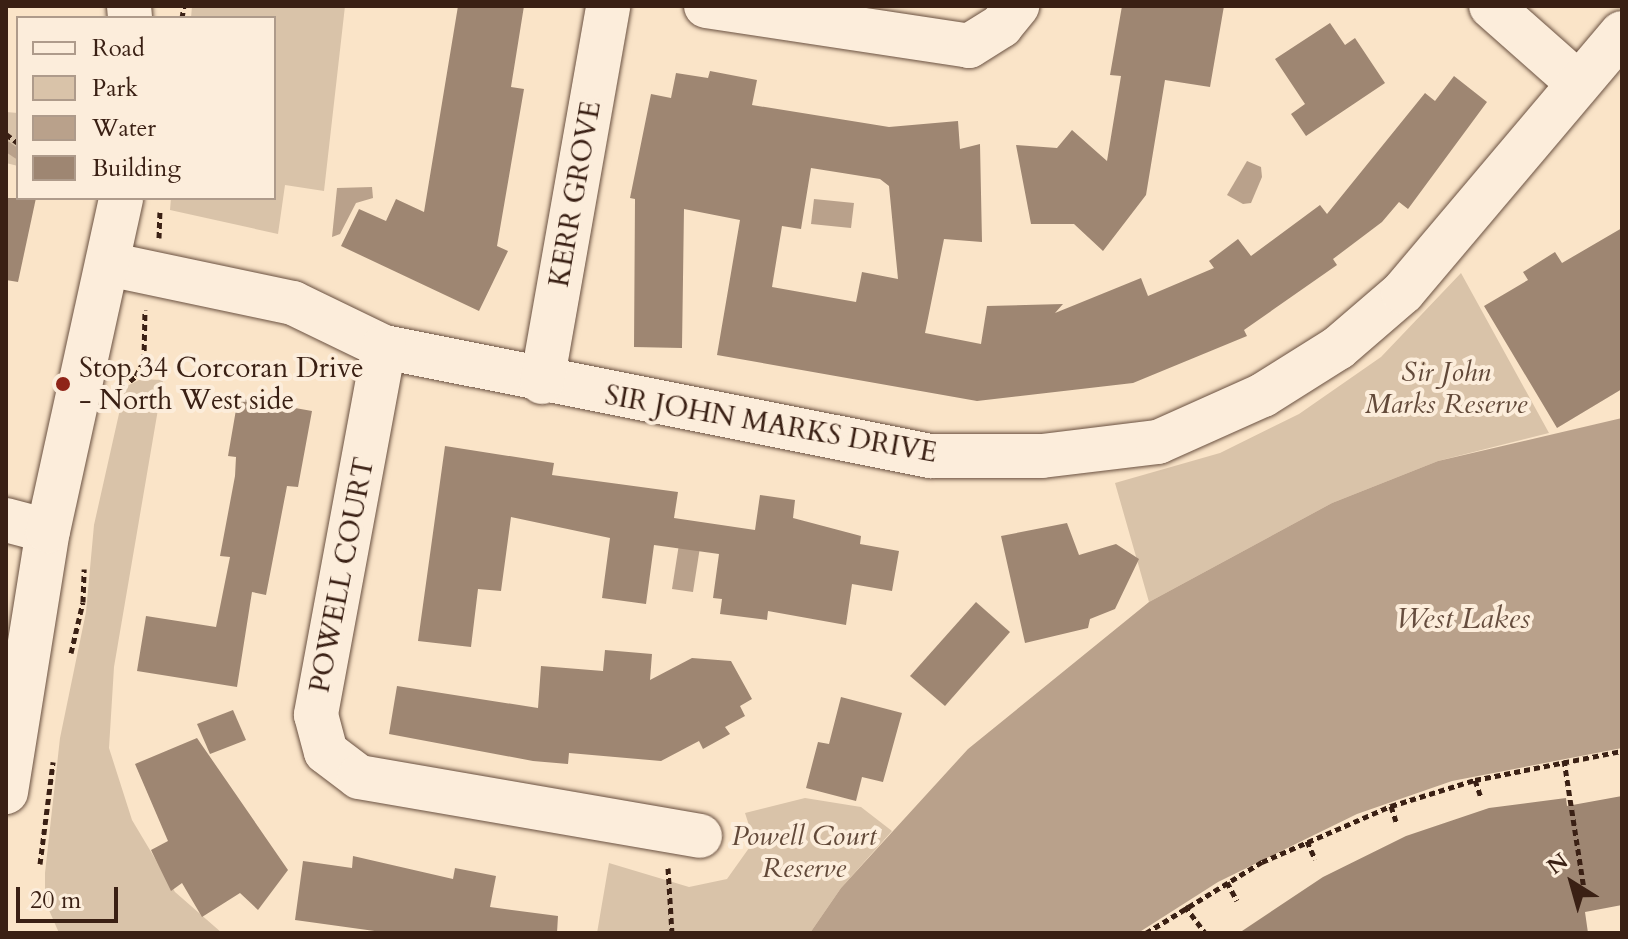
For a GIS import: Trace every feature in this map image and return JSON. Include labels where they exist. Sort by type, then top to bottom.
[{"type":"street","name":"KERR GROVE","points":[[542,382],[608,6]]},
{"type":"street","points":[[706,6],[969,46],[1001,26],[1017,6]]},
{"type":"street","points":[[1491,6],[1578,83]]},
{"type":"street","name":"SIR JOHN MARKS DRIVE","points":[[108,264],[293,303],[384,347],[542,382],[930,456],[1042,456],[1158,442],[1263,395],[1338,348],[1403,292],[1622,33]]},
{"type":"street","points":[[6,792],[48,531],[121,200]]},
{"type":"street","name":"POWELL COURT","points":[[384,347],[316,715],[326,752],[359,777],[689,834]]},
{"type":"street","points":[[6,520],[48,531]]},
{"type":"path","points":[[117,398],[144,360],[143,323],[161,200]]},
{"type":"path","points":[[70,659],[83,602],[84,559]]},
{"type":"path","points":[[1146,933],[1227,882],[1307,841],[1391,806],[1475,780],[1622,751]]},
{"type":"path","points":[[40,864],[54,754]]},
{"type":"path","points":[[1564,760],[1584,889]]},
{"type":"path","points":[[1475,780],[1481,797]]},
{"type":"path","points":[[1391,806],[1397,824]]},
{"type":"path","points":[[672,933],[668,871],[689,834]]},
{"type":"path","points":[[1307,841],[1315,859]]},
{"type":"path","points":[[1227,882],[1237,901]]},
{"type":"path","points":[[1185,906],[1205,933]]},
{"type":"green space","points":[[192,6],[345,6],[324,191],[285,185],[278,234],[170,210],[171,200],[276,200],[276,16],[191,16]]},
{"type":"green space","points":[[6,112],[16,113],[16,166],[6,163]]},
{"type":"green space","name":"Sir John Marks Reserve","points":[[1461,273],[1549,433],[1438,461],[1332,503],[1149,602],[1115,483],[1220,453],[1299,414],[1381,357]]},
{"type":"green space","points":[[141,379],[163,380],[114,667],[109,748],[132,820],[175,892],[222,933],[59,933],[45,901],[45,873],[60,738],[86,612],[94,525],[125,387]]},
{"type":"green space","name":"Powell Court Reserve","points":[[805,798],[861,807],[892,831],[841,888],[810,933],[597,933],[609,863],[689,887],[727,879],[754,841],[745,813]]},
{"type":"water","points":[[1247,161],[1261,167],[1262,177],[1251,203],[1243,204],[1227,195]]},
{"type":"water","points":[[372,187],[373,198],[356,203],[340,234],[332,237],[337,188]]},
{"type":"water","points":[[814,199],[854,203],[851,228],[811,224]]},
{"type":"water","name":"West Lakes","points":[[1622,418],[1622,748],[1452,781],[1357,814],[1218,882],[1138,933],[810,933],[841,888],[968,749],[1149,602],[1332,503],[1438,461]]},
{"type":"water","points":[[679,544],[700,547],[693,592],[672,589]]},
{"type":"building","points":[[458,6],[524,6],[511,87],[524,89],[497,246],[508,251],[479,311],[341,246],[359,209],[386,221],[396,199],[424,212]]},
{"type":"building","points":[[1122,6],[1224,6],[1210,87],[1165,80],[1146,195],[1103,251],[1074,224],[1031,224],[1016,145],[1057,148],[1072,130],[1107,161],[1121,76],[1110,75]]},
{"type":"building","points":[[1330,23],[1345,45],[1355,38],[1385,83],[1306,136],[1291,114],[1305,104],[1275,59]]},
{"type":"building","points":[[710,71],[757,80],[752,105],[889,127],[958,121],[960,149],[980,144],[982,242],[944,239],[925,333],[981,344],[987,306],[1063,304],[1055,313],[1141,278],[1148,296],[1214,268],[1209,261],[1238,239],[1251,256],[1320,205],[1327,214],[1425,93],[1435,101],[1454,76],[1487,102],[1408,209],[1399,202],[1382,222],[1333,259],[1337,265],[1244,330],[1247,336],[1133,383],[977,401],[717,355],[740,220],[684,209],[682,348],[634,347],[635,199],[630,198],[651,94],[671,98],[676,73],[708,78]],"holes":[[[811,168],[880,179],[889,186],[898,279],[862,272],[856,302],[772,287],[782,226],[801,229]]]},
{"type":"building","points":[[6,198],[36,200],[18,282],[6,280]]},
{"type":"building","points":[[1622,228],[1622,389],[1557,428],[1484,306],[1528,280],[1523,272],[1555,252],[1562,263]]},
{"type":"building","points":[[238,398],[312,411],[298,487],[287,486],[266,595],[252,592],[237,687],[137,671],[146,616],[216,627],[230,557],[220,556],[235,476],[236,457],[228,456]]},
{"type":"building","points":[[445,446],[554,463],[552,475],[678,492],[674,518],[755,530],[760,495],[795,500],[793,518],[861,536],[860,544],[899,551],[892,591],[852,584],[846,625],[768,611],[767,620],[720,614],[722,599],[713,598],[719,554],[654,545],[646,604],[602,598],[610,538],[511,517],[501,591],[478,589],[471,647],[418,641]]},
{"type":"building","points":[[1067,523],[1079,555],[1116,544],[1139,559],[1115,609],[1090,619],[1088,628],[1025,643],[1001,536]]},
{"type":"building","points":[[976,602],[1010,632],[945,706],[910,676]]},
{"type":"building","points":[[605,650],[652,654],[650,680],[692,658],[731,661],[752,699],[740,706],[745,716],[725,727],[730,734],[703,749],[699,741],[661,761],[569,753],[568,764],[533,761],[389,734],[397,686],[538,708],[541,666],[603,671]]},
{"type":"building","points":[[841,697],[902,713],[883,782],[862,777],[856,801],[806,788],[818,742],[829,744]]},
{"type":"building","points":[[233,710],[246,740],[210,754],[197,724]]},
{"type":"building","points":[[197,738],[288,870],[258,910],[240,893],[202,917],[182,883],[171,891],[151,850],[168,841],[135,764]]},
{"type":"building","points":[[1622,796],[1622,905],[1585,912],[1588,933],[1239,933],[1323,877],[1406,836],[1489,808],[1566,798],[1567,806]]},
{"type":"building","points":[[353,856],[453,879],[455,868],[496,876],[490,907],[558,916],[557,933],[389,933],[295,920],[303,861],[352,868]]},
{"type":"waterway","points":[[6,146],[16,153]]},
{"type":"place","name":"Stop 34 Corcoran Drive - North West side","points":[[63,384]]}]
